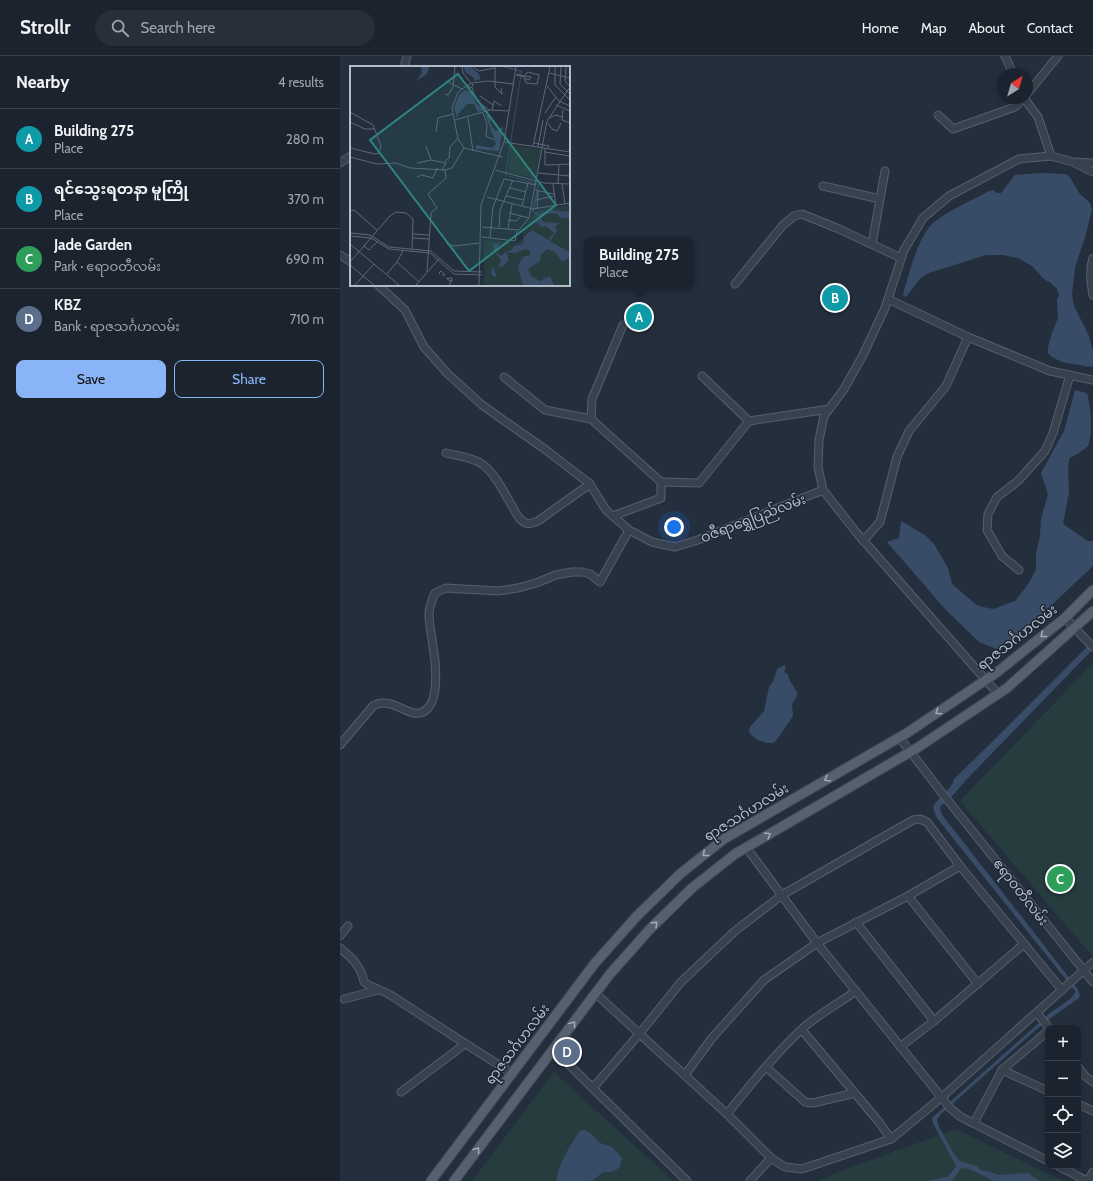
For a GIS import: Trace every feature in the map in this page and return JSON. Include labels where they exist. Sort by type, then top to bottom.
[{"type":"main road","name":"ရာဇသင်္ဂဟလမ်း","points":[[431,1181],[595,963],[637,916],[680,874],[724,838],[899,737],[996,673],[1065,618],[1093,590]]},
{"type":"main road","name":"ရာဇသင်္ဂဟလမ်း","points":[[454,1181],[610,974],[650,929],[692,888],[746,847],[910,752],[1007,688],[1075,629],[1093,611]]},
{"type":"street","points":[[404,66],[407,56]]},
{"type":"street","points":[[1005,56],[1010,68]]},
{"type":"street","points":[[1033,87],[1058,56]]},
{"type":"street","points":[[938,115],[953,129],[1014,107],[1017,104]]},
{"type":"street","points":[[1028,104],[1038,117],[1051,156]]},
{"type":"street","points":[[823,490],[818,467],[819,440],[824,416],[844,389],[863,355],[886,308],[904,250],[923,218],[948,196],[1019,160],[1051,156],[1074,162],[1093,163]]},
{"type":"street","points":[[340,163],[350,157]]},
{"type":"street","points":[[1074,162],[1093,172]]},
{"type":"street","points":[[872,244],[885,171]]},
{"type":"street","points":[[823,186],[880,199]]},
{"type":"street","points":[[735,284],[783,225],[794,216],[802,214],[839,229],[901,258]]},
{"type":"street","points":[[340,255],[350,261]]},
{"type":"street","points":[[1093,258],[1091,263],[1091,284],[1093,295]]},
{"type":"street","name":"ဝဇီရာရွှေပြည်လမ်း","points":[[379,286],[405,310],[424,347],[447,373],[482,405],[546,450],[590,484],[606,510],[629,530],[652,542],[675,547],[698,540],[823,490],[863,541],[984,681],[998,694]]},
{"type":"street","points":[[888,299],[968,337],[1050,371],[1093,380]]},
{"type":"street","points":[[591,419],[592,398],[623,325]]},
{"type":"street","points":[[863,541],[880,522],[897,458],[909,431],[946,386],[968,337]]},
{"type":"street","points":[[1019,570],[1002,556],[987,530],[988,514],[997,497],[1018,480],[1045,451],[1054,433],[1070,375]]},
{"type":"street","points":[[702,376],[749,421]]},
{"type":"street","points":[[504,377],[545,410],[591,419],[661,482],[700,483],[749,421],[829,409]]},
{"type":"street","points":[[446,453],[475,460],[483,464],[495,478],[519,518],[524,523],[530,524],[538,521],[590,484]]},
{"type":"street","points":[[613,516],[660,498],[661,482]]},
{"type":"street","points":[[340,745],[373,706],[378,703],[387,703],[400,707],[414,714],[422,713],[428,709],[433,701],[435,687],[434,648],[429,613],[431,602],[435,593],[446,588],[498,590],[518,588],[556,575],[572,572],[590,574],[600,582],[629,530]]},
{"type":"street","points":[[1065,618],[1091,645]]},
{"type":"street","points":[[899,737],[910,752]]},
{"type":"street","name":"ဧရာဝတီလမ်း","points":[[910,752],[1093,982]]},
{"type":"street","points":[[593,1088],[681,982],[735,931],[782,895],[913,820],[920,819],[927,822],[960,866],[1062,990]]},
{"type":"street","points":[[746,847],[817,943],[948,1106],[961,1117],[1045,1159]]},
{"type":"street","points":[[685,1075],[712,1038],[764,980],[817,943],[908,896],[960,866]]},
{"type":"street","points":[[908,896],[978,984]]},
{"type":"street","points":[[856,922],[934,1021]]},
{"type":"street","points":[[340,936],[348,926]]},
{"type":"street","points":[[900,1047],[934,1021],[1024,944]]},
{"type":"street","points":[[340,948],[351,956],[363,976],[364,982],[389,994],[512,1073]]},
{"type":"street","points":[[974,1123],[1002,1070],[1044,1023],[1062,990],[1093,962]]},
{"type":"street","points":[[344,999],[378,990]]},
{"type":"street","points":[[727,1114],[766,1066],[802,1030],[856,991]]},
{"type":"street","points":[[596,993],[727,1114],[771,1158],[785,1167],[802,1169],[891,1139],[942,1097],[1044,1023]]},
{"type":"street","points":[[802,1030],[879,1122],[891,1139]]},
{"type":"street","points":[[401,1092],[465,1044]]},
{"type":"street","points":[[553,1049],[687,1181]]},
{"type":"street","points":[[766,1066],[805,1102],[813,1103],[855,1093]]},
{"type":"street","points":[[1002,1070],[1045,1090]]},
{"type":"street","points":[[1081,1071],[1093,1082]]},
{"type":"street","points":[[1081,1105],[1093,1111]]},
{"type":"street","points":[[750,1181],[771,1158]]},
{"type":"street","points":[[1064,1169],[1088,1181],[1093,1172]]},
{"type":"green space","points":[[1093,663],[1093,957],[960,801]]},
{"type":"green space","points":[[554,1072],[673,1181],[472,1181]]},
{"type":"green space","points":[[956,1129],[1063,1181],[819,1181],[833,1174]]},
{"type":"water","points":[[1040,173],[1065,174],[1069,176],[1080,194],[1090,203],[1092,210],[1075,268],[1072,294],[1074,306],[1089,336],[1093,351],[1093,366],[1091,367],[1062,362],[1052,357],[1048,353],[1052,333],[1058,318],[1057,300],[1059,296],[1057,289],[1050,282],[1045,280],[1032,266],[1018,258],[1003,255],[986,255],[929,273],[922,277],[906,297],[903,294],[918,246],[933,223],[952,210],[987,192],[993,190],[997,193],[1001,193],[1015,175]]},
{"type":"water","points":[[1075,390],[1087,393],[1090,406],[1091,435],[1088,446],[1069,459],[1069,492],[1063,524],[1088,541],[1093,541],[1093,566],[1038,618],[999,650],[979,642],[945,609],[887,542],[899,538],[901,521],[925,535],[934,544],[948,568],[952,584],[978,606],[993,609],[1015,601],[1027,586],[1036,570],[1036,554],[1040,536],[1041,519],[1048,494],[1041,473],[1064,431]]},
{"type":"water","points":[[1093,641],[1093,649],[941,806],[940,810],[943,816],[1077,988],[1080,995],[1079,998],[1037,1029],[941,1114],[937,1120],[939,1127],[956,1157],[962,1162],[977,1166],[981,1170],[998,1175],[1028,1173],[1040,1181],[994,1181],[969,1169],[961,1168],[952,1181],[926,1181],[948,1177],[956,1166],[934,1125],[932,1120],[933,1117],[1050,1013],[1070,999],[1075,993],[1075,991],[937,818],[933,807],[948,790],[954,779]]},
{"type":"water","points":[[784,665],[786,666],[784,672],[788,674],[789,679],[798,694],[792,704],[793,716],[776,741],[767,743],[758,740],[750,734],[749,731],[750,727],[764,711],[769,687],[773,682],[777,669]]},
{"type":"water","points":[[583,1130],[590,1133],[600,1143],[612,1147],[622,1158],[620,1167],[616,1170],[603,1172],[593,1180],[556,1181],[565,1154],[580,1131]]},
{"type":"place","name":"ရင်သွေးရတနာ မူကြို","points":[[835,298]]},
{"type":"place","name":"Building 275","points":[[639,317]]},
{"type":"place","name":"Jade Garden","points":[[1060,879]]},
{"type":"place","name":"KBZ","points":[[567,1052]]}]
